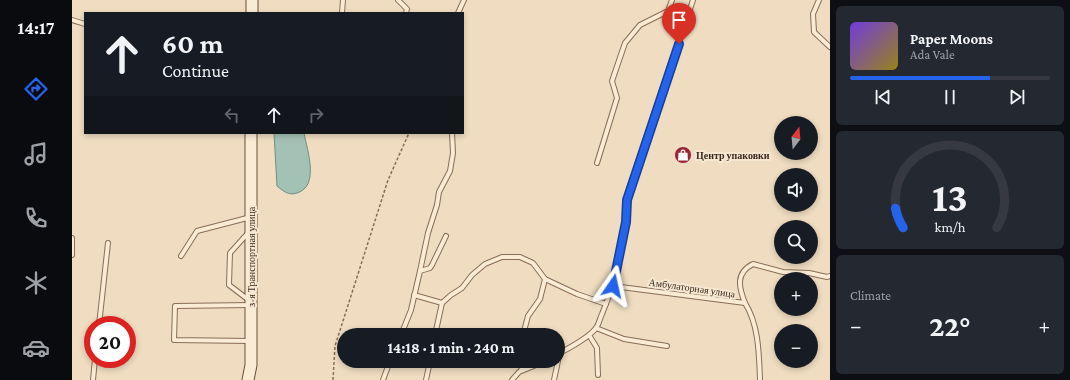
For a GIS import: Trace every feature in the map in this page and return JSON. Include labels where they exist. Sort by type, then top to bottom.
[{"type":"street","points":[[252,0],[252,12]]},
{"type":"street","name":"3-я Транспортная улица","points":[[248,380],[251,364],[251,134]]},
{"type":"lane","points":[[342,12],[343,0]]},
{"type":"lane","points":[[398,0],[407,9],[406,12]]},
{"type":"lane","points":[[458,12],[464,0]]},
{"type":"lane","points":[[597,163],[617,98],[612,81],[625,43],[640,25],[668,11],[672,0]]},
{"type":"lane","points":[[565,350],[589,335],[596,328],[613,286],[626,222],[627,200],[693,0]]},
{"type":"lane","points":[[819,0],[813,14],[814,32],[830,47]]},
{"type":"lane","points":[[72,20],[84,24]]},
{"type":"lane","points":[[404,328],[411,310],[428,233],[439,192],[450,171],[453,153],[452,134]]},
{"type":"lane","points":[[181,256],[197,231],[251,217]]},
{"type":"lane","points":[[251,230],[230,253],[228,285],[251,303]]},
{"type":"lane","points":[[420,271],[430,268],[446,236]]},
{"type":"lane","points":[[72,238],[72,255]]},
{"type":"lane","points":[[100,316],[108,243]]},
{"type":"lane","points":[[437,328],[442,303],[462,288],[472,275],[485,264],[502,257],[520,257],[533,263],[545,279],[577,294],[606,304]]},
{"type":"lane","name":"Амбулаторная улица","points":[[760,380],[758,344],[750,311],[740,291],[741,277],[745,268],[752,264],[783,272],[809,273],[827,277],[830,276]]},
{"type":"lane","points":[[525,328],[528,316],[540,299],[545,279]]},
{"type":"lane","name":"Амбулаторная улица","points":[[613,286],[745,303]]},
{"type":"lane","points":[[414,295],[442,303]]},
{"type":"lane","points":[[251,303],[175,306],[174,326],[174,340],[251,341]]},
{"type":"lane","points":[[596,328],[624,339],[667,346]]},
{"type":"lane","points":[[589,335],[596,348],[598,375]]},
{"type":"lane","points":[[93,380],[94,368]]},
{"type":"lane","points":[[383,380],[387,368]]},
{"type":"lane","points":[[426,380],[429,368]]},
{"type":"lane","points":[[512,380],[523,368]]},
{"type":"lane","points":[[519,372],[529,368]]},
{"type":"lane","points":[[554,380],[557,368]]},
{"type":"path","points":[[332,380],[335,346],[388,180],[409,134]]},
{"type":"shaded area","points":[[274,134],[304,134],[310,167],[308,183],[304,189],[294,194],[284,191],[277,186]]},
{"type":"place","name":"Центр упаковки","points":[[683,155]]},
{"type":"route","points":[[613,286],[626,222],[627,200],[679,44]]}]
